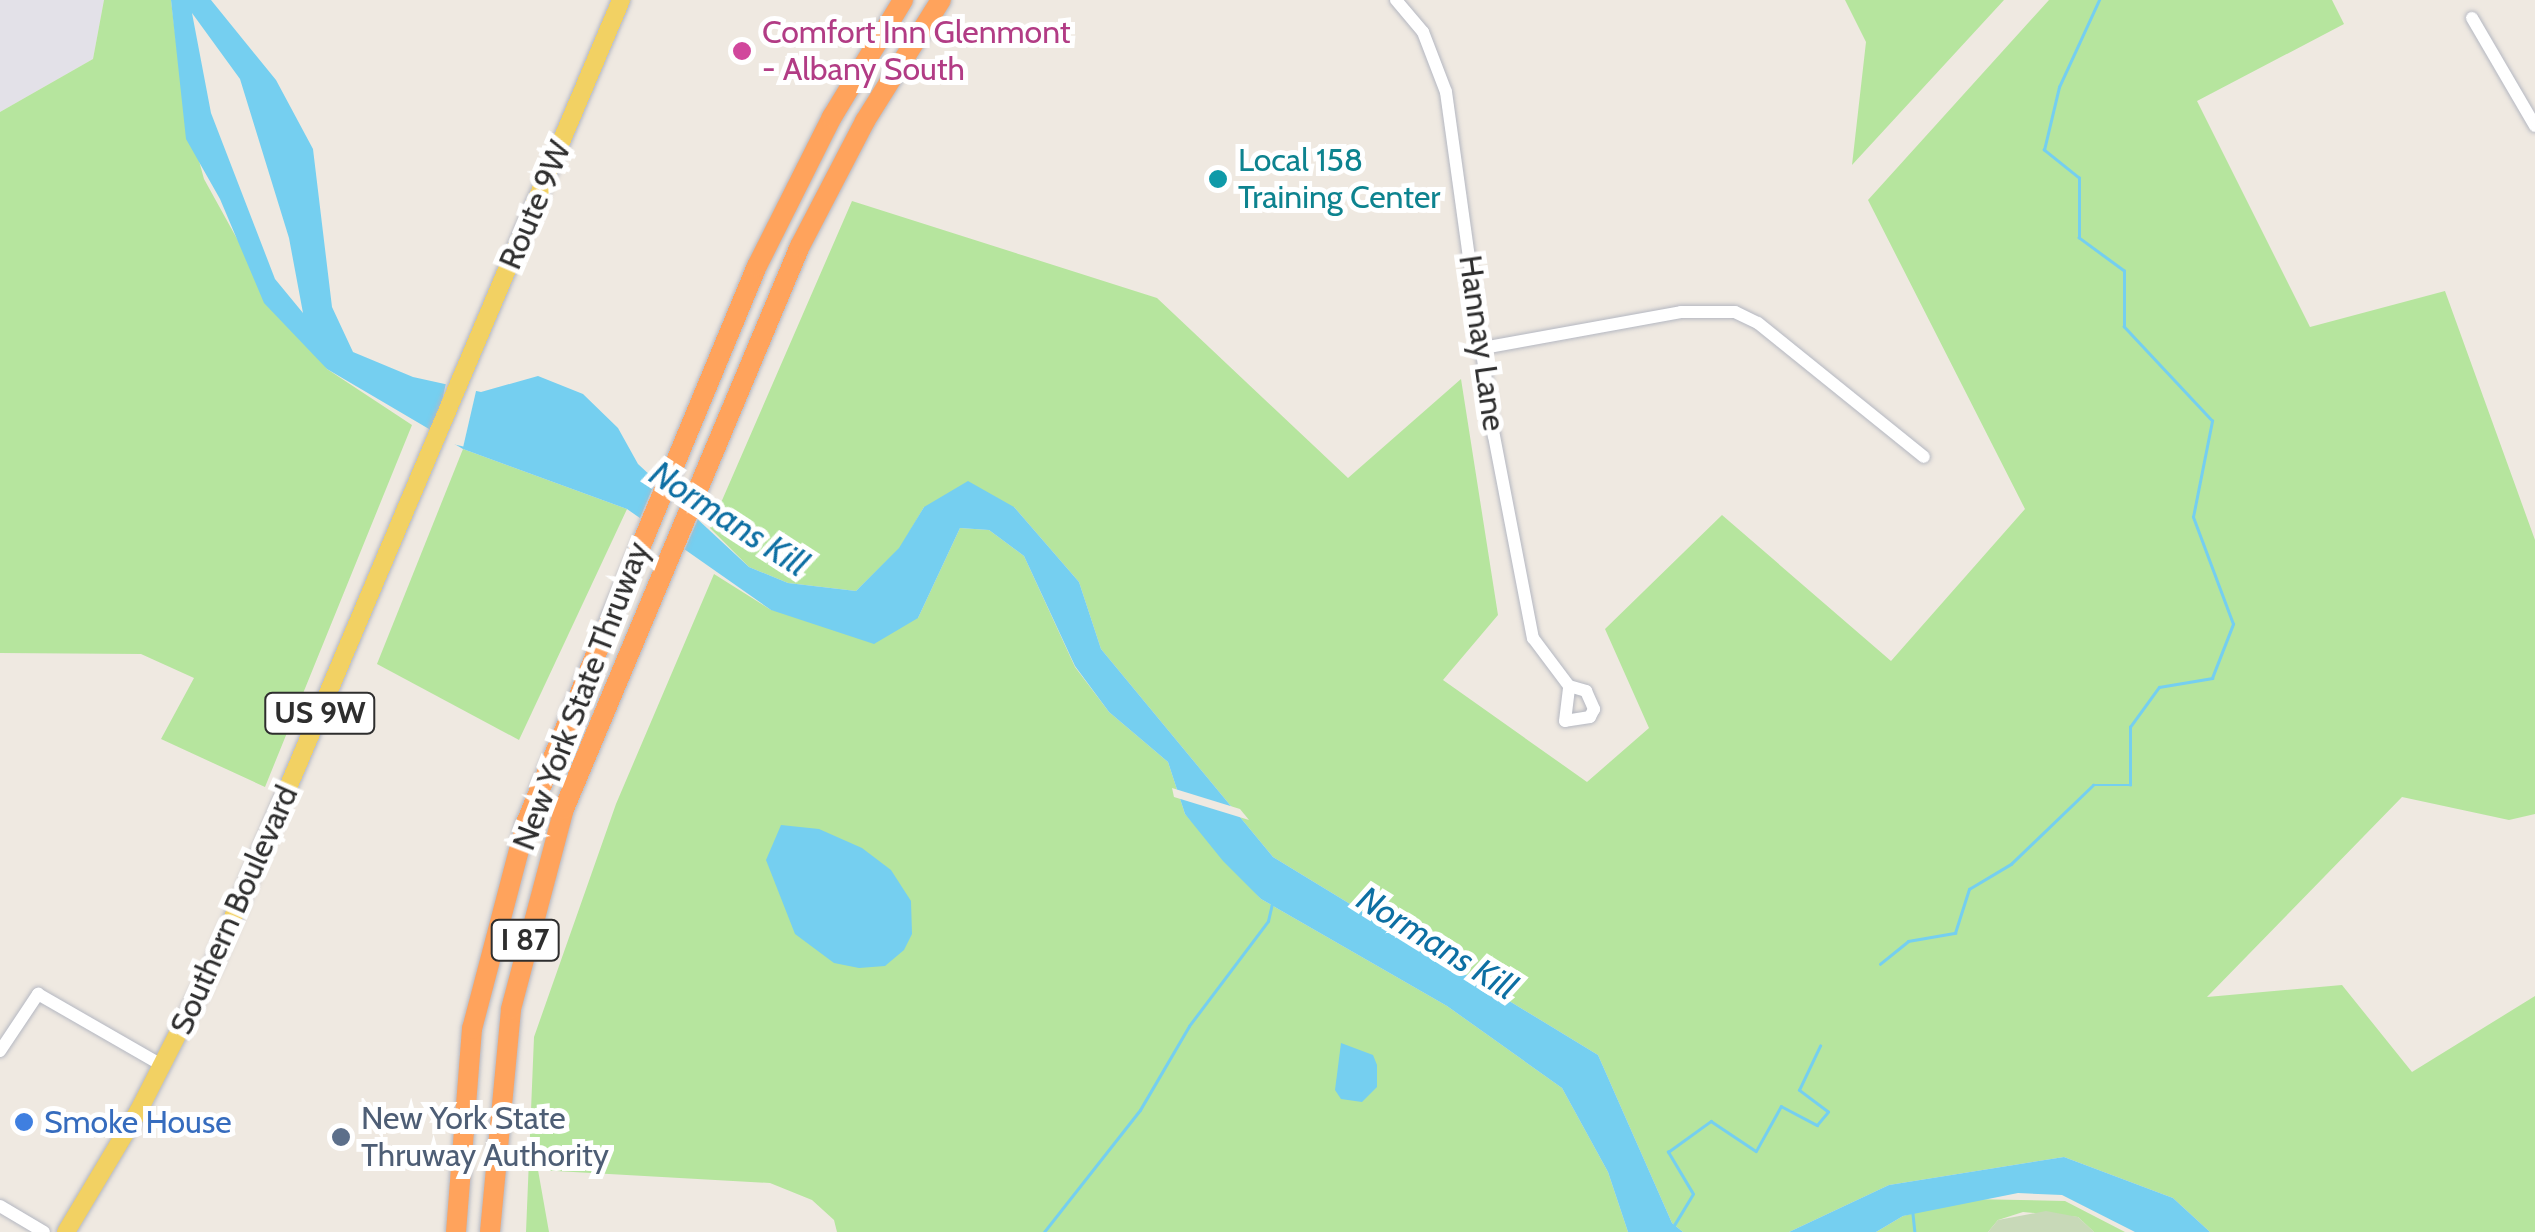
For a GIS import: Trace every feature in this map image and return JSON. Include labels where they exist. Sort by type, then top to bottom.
[{"type":"highway","name":"New York State Thruway","points":[[456,1232],[465,1079],[494,924],[535,798],[707,384],[804,168],[903,0]]},
{"type":"highway","name":"New York State Thruway","points":[[490,1232],[499,1084],[522,957],[564,808],[731,407],[832,183],[940,0]]},
{"type":"main road","name":"Route 9W","points":[[448,410],[621,0]]},
{"type":"main road","name":"Southern Boulevard","points":[[66,1232],[163,1066],[233,921],[448,410]]},
{"type":"street","name":"Hannay Lane","points":[[1396,0],[1429,44],[1446,92],[1482,348],[1533,638],[1569,686]]},
{"type":"street","points":[[2472,18],[2535,126]]},
{"type":"street","points":[[1482,348],[1681,312],[1735,312],[1758,323],[1924,457]]},
{"type":"street","points":[[0,1051],[38,994],[163,1066]]},
{"type":"street","points":[[0,1206],[44,1232]]},
{"type":"shaded area","points":[[0,0],[104,0],[93,59],[0,112]]},
{"type":"green space","points":[[104,0],[171,0],[184,106],[204,179],[246,255],[327,369],[412,425],[265,787],[161,739],[194,678],[141,654],[0,653],[0,112],[93,59]]},
{"type":"green space","points":[[1845,0],[2004,0],[1852,165],[1866,42]]},
{"type":"green space","points":[[2049,0],[2332,0],[2344,24],[2197,101],[2310,327],[2445,291],[2535,540],[2535,814],[2509,820],[2402,797],[2207,997],[2342,985],[2412,1072],[2535,996],[2535,1232],[2210,1232],[2173,1198],[2064,1157],[1889,1185],[1789,1232],[1683,1232],[1672,1223],[1598,1055],[1273,857],[1101,649],[1079,582],[1014,507],[924,507],[900,548],[856,591],[788,583],[749,567],[710,528],[852,201],[1157,298],[1348,478],[1461,379],[1498,615],[1443,680],[1587,782],[1649,728],[1605,629],[1722,515],[1891,661],[2025,509],[1868,200]]},
{"type":"green space","points":[[463,449],[627,509],[519,740],[377,664]]},
{"type":"green space","points":[[960,528],[989,530],[1024,556],[1075,667],[1109,712],[1168,762],[1185,814],[1261,899],[1447,1006],[1562,1088],[1608,1172],[1628,1232],[837,1232],[834,1220],[812,1200],[770,1183],[538,1170],[549,1232],[526,1232],[534,1037],[616,804],[714,574],[771,610],[918,618]]},
{"type":"green space","points":[[1967,1199],[2065,1201],[2125,1232],[2094,1232],[2078,1217],[2023,1212],[1998,1220],[1988,1232],[1876,1232],[1903,1216]]},
{"type":"green space","points":[[2046,1211],[2078,1217],[2094,1232],[1988,1232],[1998,1220]]},
{"type":"water","points":[[171,0],[211,0],[276,80],[313,149],[332,307],[353,352],[413,377],[481,392],[538,376],[583,394],[618,428],[638,464],[749,567],[788,583],[856,591],[899,548],[924,507],[968,481],[1014,507],[1079,582],[1101,649],[1273,857],[1598,1055],[1672,1223],[1683,1232],[1628,1232],[1608,1172],[1562,1088],[1447,1006],[1261,899],[1223,861],[1185,814],[1168,762],[1109,712],[1075,666],[1024,556],[989,530],[960,528],[918,618],[874,644],[771,610],[627,509],[463,449],[327,369],[264,303],[220,199],[186,139]],"holes":[[[192,13],[240,79],[289,238],[303,313],[275,279],[211,113]]]},
{"type":"water","points":[[781,825],[819,829],[862,848],[891,870],[911,901],[912,934],[904,950],[885,966],[859,968],[834,963],[795,934],[766,860]]},
{"type":"water","points":[[1341,1043],[1373,1055],[1377,1065],[1377,1087],[1362,1102],[1341,1099],[1335,1090]]},
{"type":"water","points":[[2064,1157],[2173,1198],[2210,1232],[2135,1232],[2062,1195],[2018,1193],[1903,1216],[1876,1232],[1789,1232],[1889,1185]]},
{"type":"pier","points":[[447,379],[477,386],[463,446],[433,439]]},
{"type":"pier","points":[[658,475],[701,512],[682,556],[638,523]]},
{"type":"pier","points":[[1172,788],[1240,809],[1249,820],[1174,797]]},
{"type":"waterway","points":[[1880,964],[1908,941],[1955,933],[1969,889],[2011,864],[2093,785],[2130,785],[2130,727],[2159,687],[2212,678],[2233,624],[2193,517],[2212,421],[2124,327],[2124,271],[2079,238],[2079,178],[2044,150],[2059,87],[2099,0]]},
{"type":"waterway","points":[[1044,1232],[1140,1110],[1189,1026],[1268,921],[1272,903]]},
{"type":"waterway","points":[[1670,1232],[1693,1194],[1668,1152],[1711,1121],[1756,1151],[1781,1106],[1817,1125],[1828,1112],[1799,1090],[1820,1046]]},
{"type":"waterway","points":[[1913,1214],[1915,1232]]},
{"type":"place","name":"Comfort Inn Glenmont - Albany South","points":[[742,51]]},
{"type":"place","name":"Local 158 Training Center","points":[[1218,179]]},
{"type":"place","name":"Smoke House","points":[[24,1122]]},
{"type":"place","name":"New York State Thruway Authority","points":[[341,1137]]},
{"type":"water label","name":"Normans Kill","points":[[729,519]]},
{"type":"water label","name":"Normans Kill","points":[[1437,943]]}]
